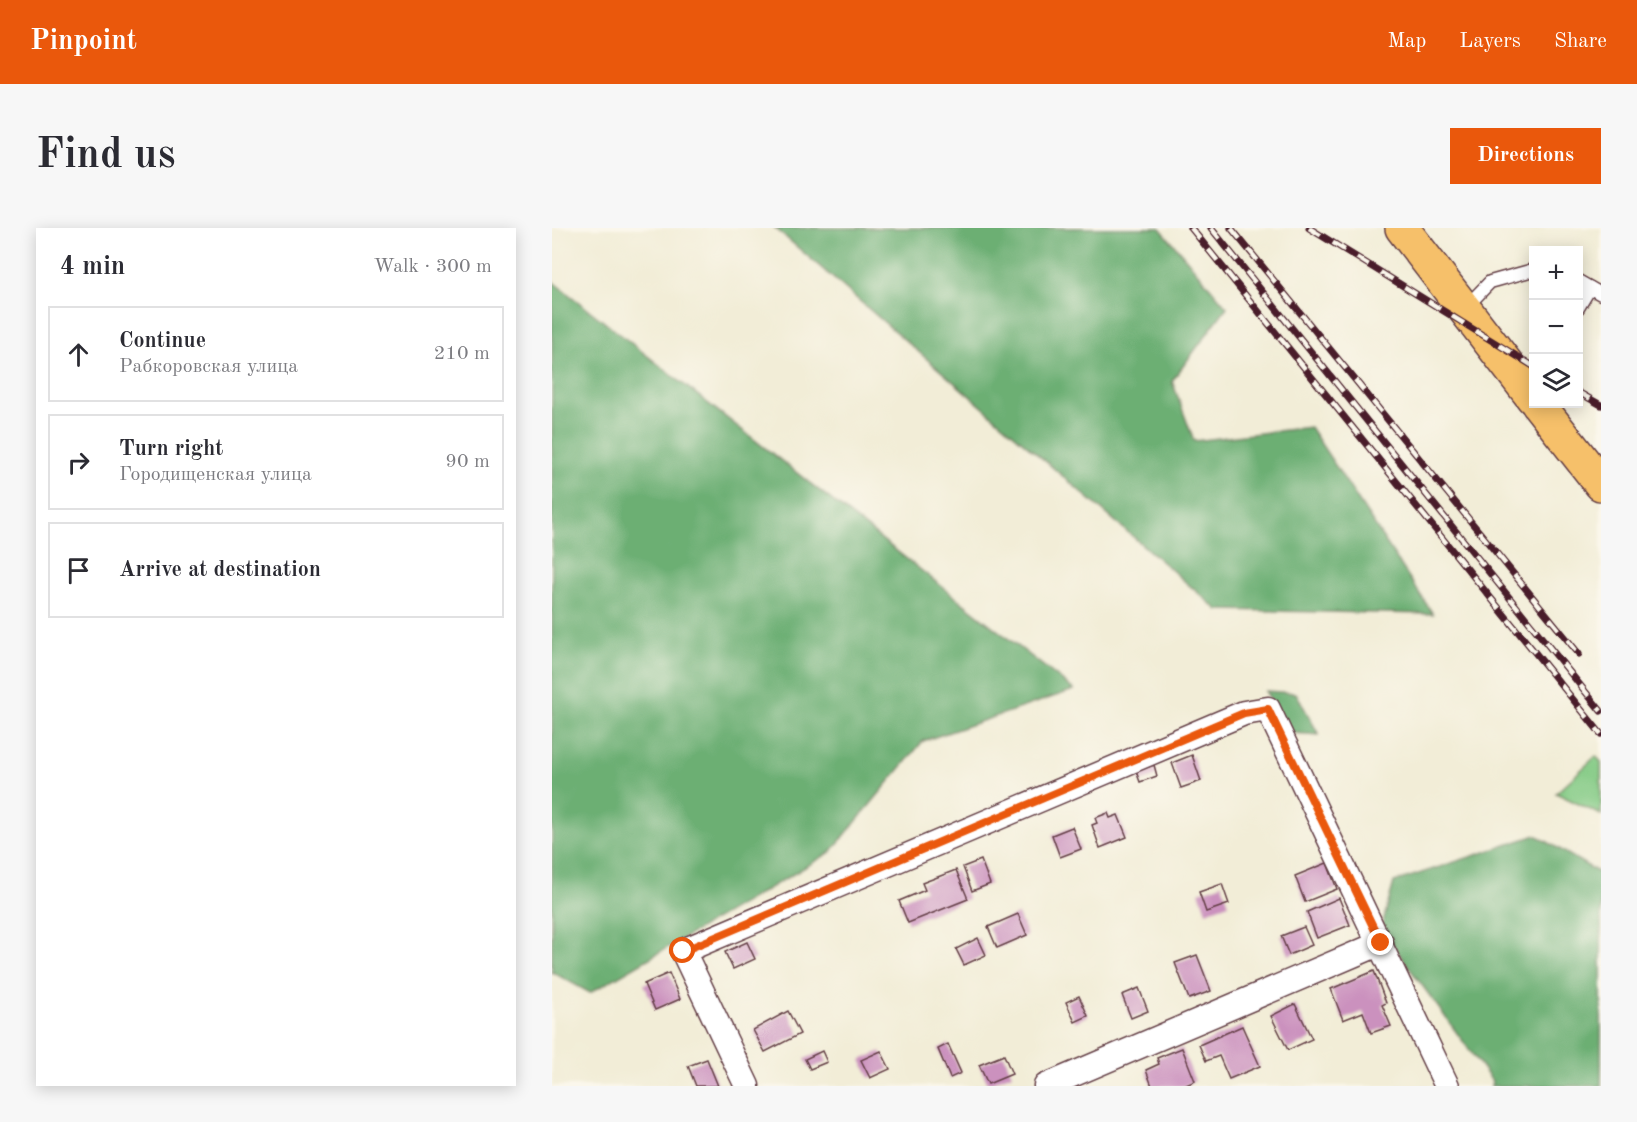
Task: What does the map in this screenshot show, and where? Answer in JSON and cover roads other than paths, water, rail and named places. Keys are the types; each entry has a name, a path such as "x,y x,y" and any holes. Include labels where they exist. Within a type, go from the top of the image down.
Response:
{"main road":[{"path":"1402,228 1529,393"},
{"path":"1541,408 1601,484"}],"street":[{"path":"747,1086 683,951 1244,713 1268,709 1447,1086"},
{"path":"1046,1086 1381,943"}],"lane":[{"path":"1464,309 1491,282 1529,271"},
{"path":"1583,303 1596,291"}],"railway":[{"path":"1191,228 1601,734"},
{"path":"1211,228 1601,711"},
{"path":"1231,228 1579,654"},
{"path":"1309,228 1529,364"},
{"path":"1583,395 1601,405"}]}
